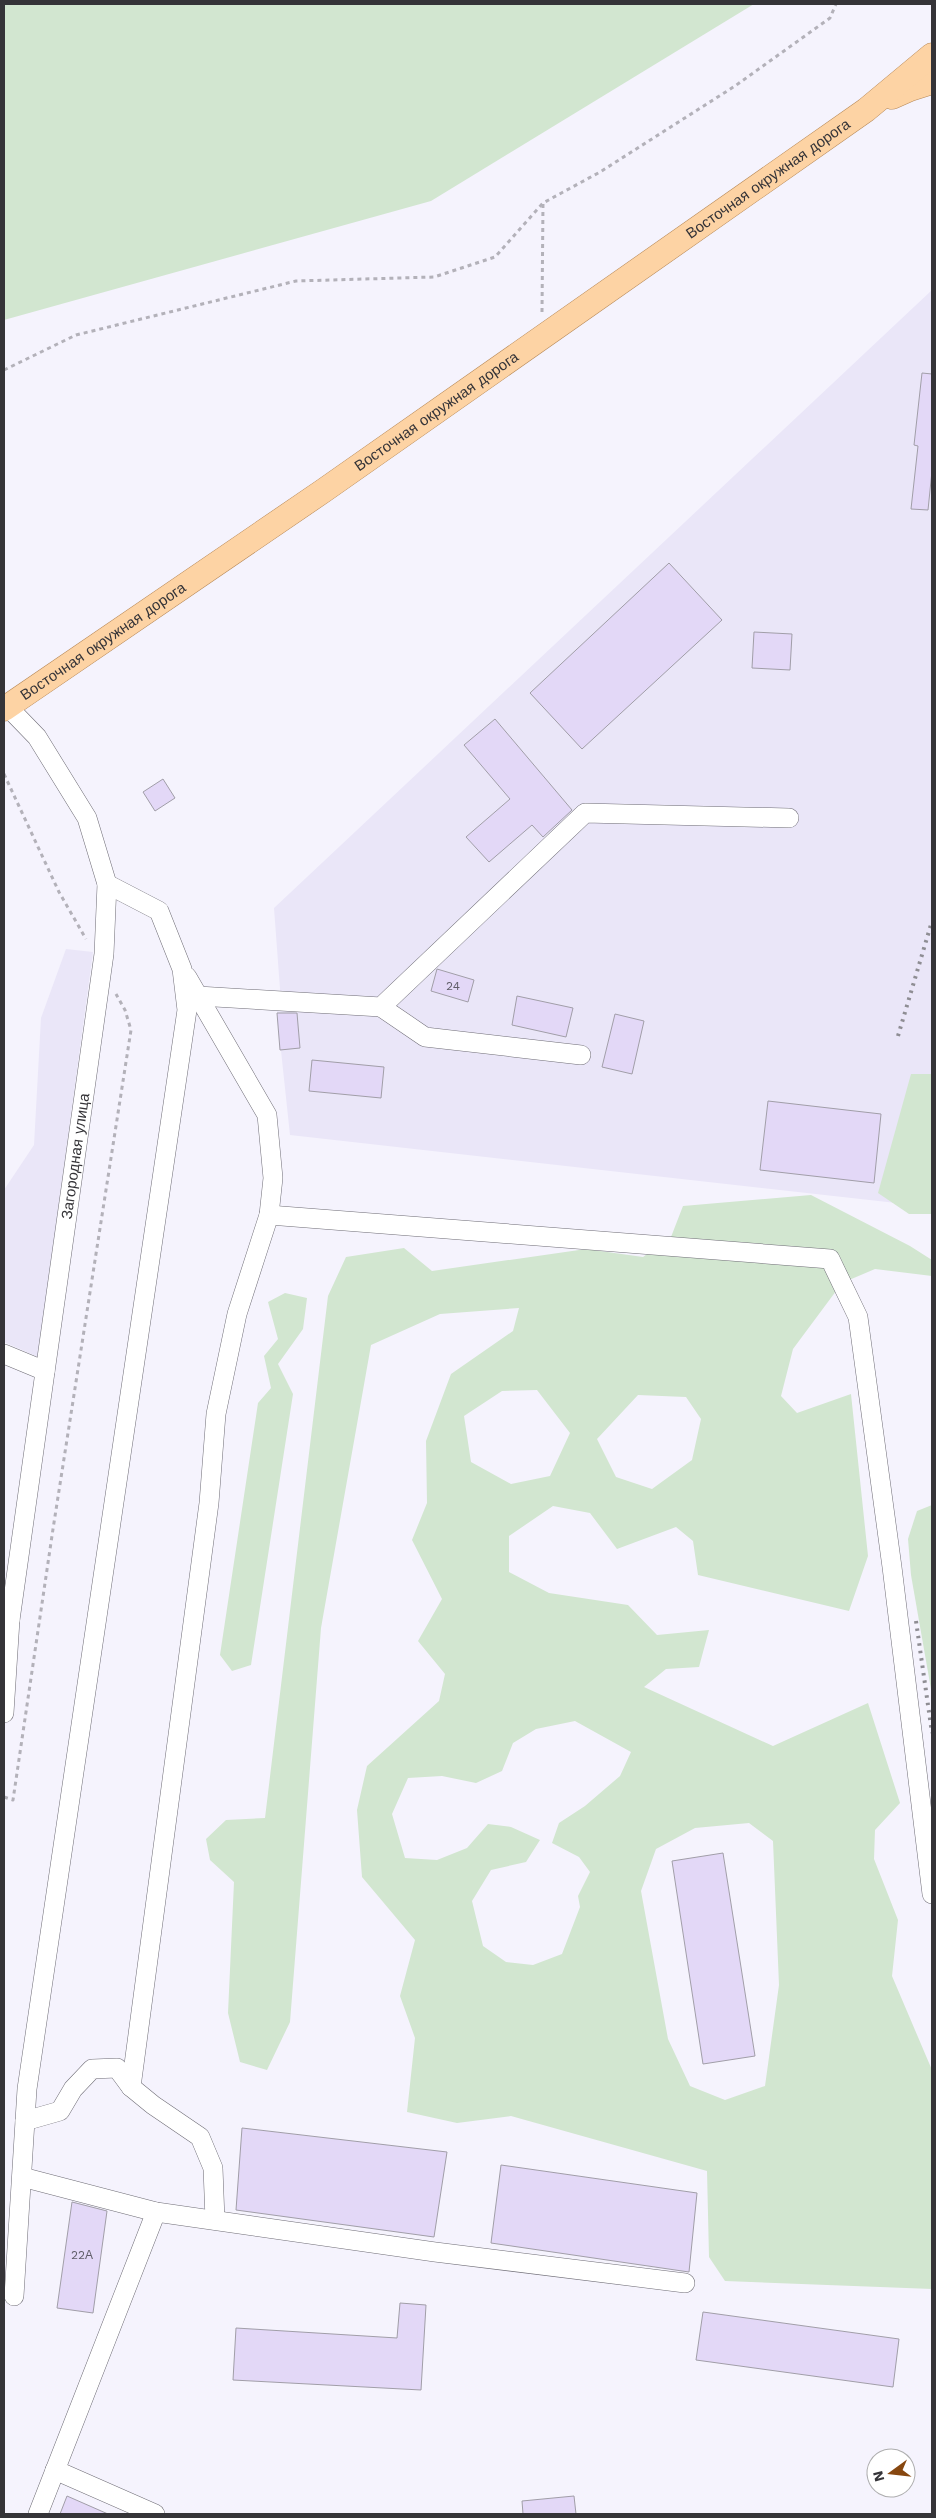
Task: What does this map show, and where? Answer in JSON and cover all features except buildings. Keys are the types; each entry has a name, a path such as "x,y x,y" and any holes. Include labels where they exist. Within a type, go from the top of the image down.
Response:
{"main road":[{"name":"Восточная окружная дорога","path":"6,708 323,491 866,110 932,55"},
{"name":"Восточная окружная дорога","path":"866,110 910,89 932,82"}],"street":[{"name":"Загородная улица","path":"4,1713 7,1625 104,954 107,884 87,818 37,737 6,708"},
{"path":"381,1006 585,813 789,818"},
{"path":"107,884 159,911 182,969 267,1115 273,1178 270,1215 237,1314 216,1414 209,1503 131,2087"},
{"path":"14,2296 27,2089 187,1010 182,969"},
{"path":"198,996 381,1006 425,1037 581,1055"},
{"path":"270,1215 830,1259 858,1317 892,1567 932,1894"},
{"path":"4,1354 45,1372"},
{"path":"25,2122 60,2111 74,2088 92,2069 117,2068 131,2087 152,2105 200,2137 213,2168 215,2220"},
{"path":"22,2177 156,2212 435,2252 685,2283"},
{"path":"38,2514 156,2212"},
{"path":"55,2470 155,2514"}],"path":[{"path":"4,370 76,335 296,280 434,277 495,257 543,203 600,172 735,86 830,18 836,4"},
{"path":"542,337 543,203"}],"shaded area":[{"path":"932,290 932,1207 290,1135 277,1013 280,989 274,908"},
{"path":"66,949 93,952 38,1357 4,1342 4,1190 34,1145 41,1018"}],"green space":[{"path":"4,4 754,4 431,201 4,320"},
{"path":"911,1074 932,1074 932,1214 909,1214 878,1193"},
{"path":"811,1195 910,1246 932,1260 932,1276 875,1269 842,1283 793,1349 781,1396 797,1413 851,1394 868,1556 849,1611 698,1575 693,1541 676,1527 617,1549 590,1513 553,1506 509,1536 509,1572 549,1593 628,1605 657,1635 709,1630 699,1667 666,1669 644,1687 773,1746 868,1703 900,1803 875,1830 874,1859 898,1920 892,1976 932,2070 932,2289 725,2281 709,2257 707,2171 511,2116 457,2123 407,2112 415,2038 400,1996 415,1940 362,1877 357,1810 367,1766 439,1701 445,1674 418,1641 442,1599 412,1540 427,1503 426,1441 451,1374 513,1331 519,1308 440,1314 371,1345 321,1628 290,2022 267,2070 240,2062 228,2013 234,1882 210,1860 206,1839 226,1820 265,1818 328,1296 346,1257 404,1248 432,1271 586,1249 643,1257 671,1237 683,1206","holes":["537,1390 570,1433 550,1476 511,1484 471,1462 464,1416 502,1391","638,1395 686,1397 701,1419 692,1460 652,1489 616,1477 597,1439","575,1721 631,1752 620,1776 585,1806 559,1823 552,1843 579,1857 590,1872 578,1896 580,1907 562,1954 533,1965 506,1962 483,1946 472,1901 491,1870 526,1862 540,1840 511,1827 488,1824 467,1848 437,1860 405,1858 392,1814 408,1778 442,1776 476,1783 502,1771 513,1743 536,1729","749,1823 773,1841 779,1985 765,2086 725,2100 690,2086 668,2039 641,1891 656,1849 695,1828"]},
{"path":"285,1293 307,1298 303,1329 278,1364 293,1394 251,1665 232,1671 220,1655 258,1403 271,1388 264,1356 278,1339 268,1302"},
{"path":"932,1505 932,1695 911,1575 908,1539 917,1511"}],"railway":[{"path":"898,1036 932,921"},
{"path":"916,1621 932,1733"}]}
